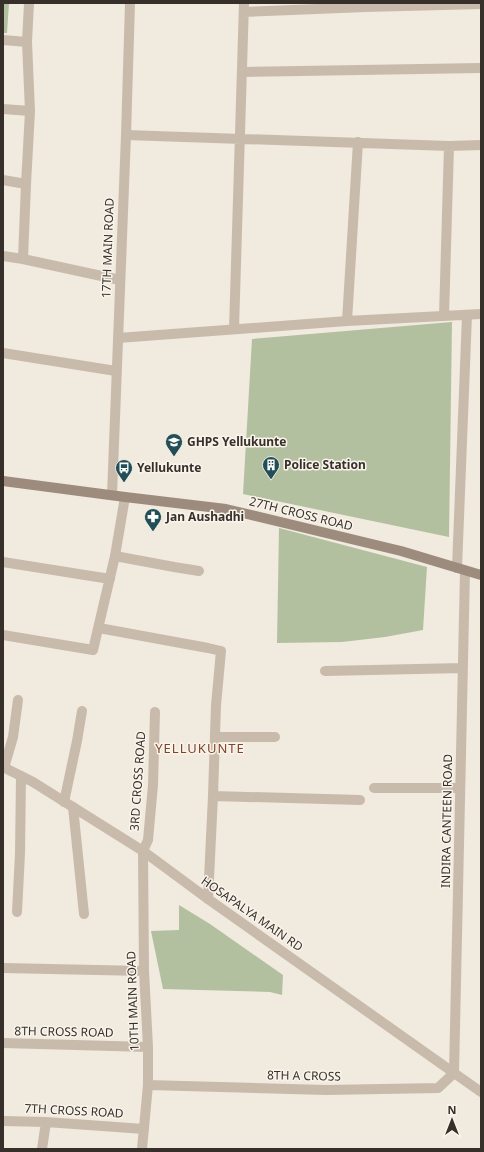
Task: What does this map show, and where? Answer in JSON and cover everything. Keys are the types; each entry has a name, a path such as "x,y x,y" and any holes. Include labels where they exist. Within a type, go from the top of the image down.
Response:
{"main road":[{"name":"27TH CROSS ROAD","path":"3,481 226,509 400,551 481,575"}],"street":[{"path":"23,259 30,111 28,42 29,3"},
{"name":"17TH MAIN ROAD","path":"112,495 130,3"},
{"path":"234,329 244,7 481,4"},
{"path":"3,40 28,42"},
{"path":"242,72 481,68"},
{"path":"3,109 30,111"},
{"path":"126,134 449,146 481,145"},
{"path":"347,321 358,142"},
{"path":"444,316 449,146"},
{"path":"3,180 26,184"},
{"path":"3,256 120,280"},
{"name":"INDIRA CANTEEN ROAD","path":"454,1073 463,668 461,570 466,314"},
{"path":"118,338 347,321 481,314"},
{"path":"3,353 116,371"},
{"path":"3,635 93,650 115,556 125,497"},
{"path":"115,556 199,571"},
{"path":"3,562 110,579"},
{"path":"99,628 221,651 214,737 208,899"},
{"path":"325,671 463,668"},
{"path":"3,768 13,737 18,700"},
{"path":"64,802 82,711"},
{"name":"3RD CROSS ROAD","path":"143,851 148,840 155,712"},
{"path":"214,737 275,737"},
{"name":"HOSAPALYA MAIN RD","path":"3,768 33,782 143,851 208,899 481,1092"},
{"path":"17,912 20,853 20,776"},
{"path":"374,788 460,788"},
{"path":"213,796 360,800"},
{"path":"73,807 84,914"},
{"name":"10TH MAIN ROAD","path":"142,1149 148,1086 148,1046 144,971 143,851"},
{"path":"3,968 144,971"},
{"name":"8TH CROSS ROAD","path":"3,1043 148,1046"},
{"name":"8TH A CROSS","path":"148,1086 326,1090 438,1088 454,1073"},
{"name":"7TH CROSS ROAD","path":"3,1120 144,1129"},
{"path":"42,1149 46,1122"}],"green space":[{"path":"3,3 9,3 7,33 3,33"},
{"path":"452,322 449,537 243,494 252,339"},
{"path":"279,528 427,567 423,630 385,637 342,642 277,643"},
{"path":"179,905 210,924 283,975 282,995 270,992 163,989 151,931 179,930"}],"place":[{"name":"GHPS Yellukunte","path":"174,457"},
{"name":"Police Station","path":"271,480"},
{"name":"Yellukunte","path":"124,483"},
{"name":"Jan Aushadhi","path":"153,532"}],"district":[{"name":"YELLUKUNTE","path":"200,748"}]}
